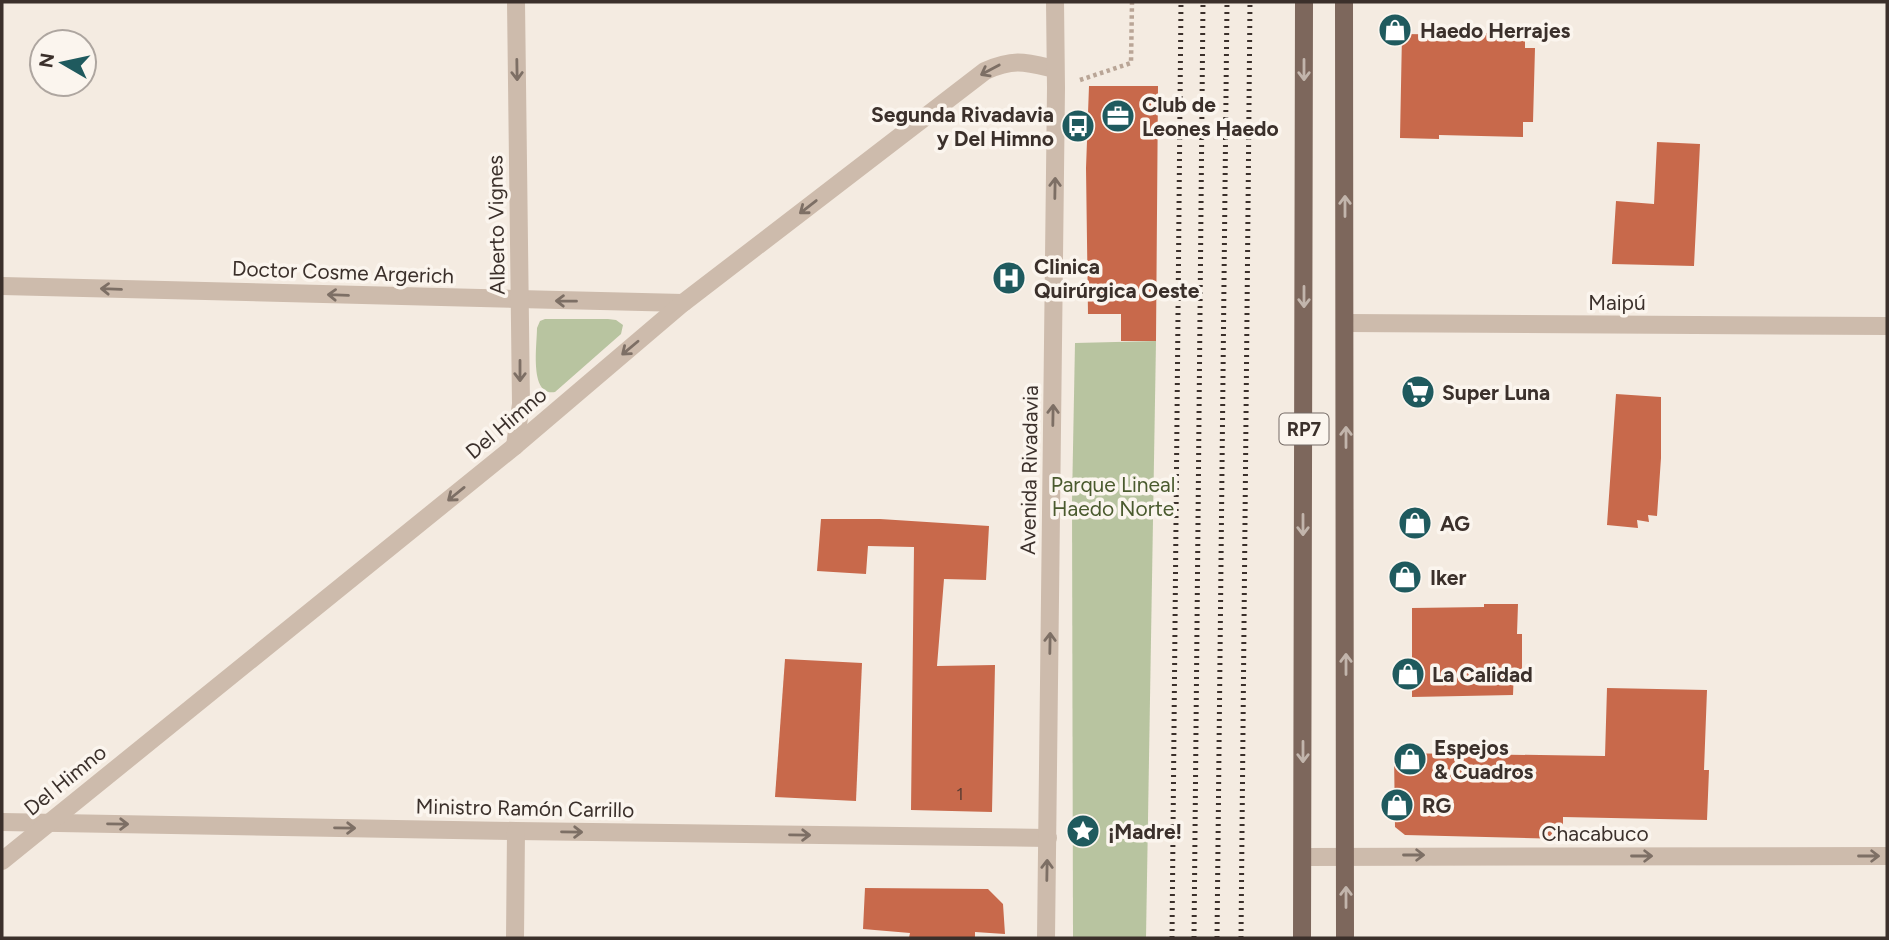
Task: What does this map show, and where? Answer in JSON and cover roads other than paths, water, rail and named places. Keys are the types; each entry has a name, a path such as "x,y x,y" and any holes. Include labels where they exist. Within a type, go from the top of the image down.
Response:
{"main road":[{"name":"RP7","path":"1302,938 1304,2"},
{"name":"RP7","path":"1344,2 1346,938"}],"street":[{"name":"Alberto Vignes","path":"514,446 521,404 516,2"},
{"name":"Avenida Rivadavia","path":"1046,938 1055,2"},
{"name":"Del Himno","path":"2,861 514,446 683,303 985,71 1005,62 1021,61 1055,69"},
{"name":"Doctor Cosme Argerich","path":"2,286 683,303"},
{"name":"Maipú","path":"1346,323 1887,326"},
{"name":"Ministro Ramón Carrillo","path":"2,822 1048,838"},
{"path":"515,938 516,831"},
{"name":"Chacabuco","path":"1303,857 1887,856"}],"railway":[{"path":"1172,938 1181,2"},
{"path":"1194,938 1203,2"},
{"path":"1217,938 1227,2"},
{"path":"1241,938 1250,2"}],"place":[{"name":"Haedo Herrajes","path":"1395,30"},
{"name":"Club de Leones Haedo","path":"1118,116"},
{"name":"Segunda Rivadavia y Del Himno","path":"1078,126"},
{"name":"Clinica Quirúrgica Oeste","path":"1009,278"},
{"name":"Super Luna","path":"1418,392"},
{"name":"AG","path":"1415,523"},
{"name":"Iker","path":"1405,577"},
{"name":"La Calidad","path":"1408,674"},
{"name":"Espejos & Cuadros","path":"1410,759"},
{"name":"RG","path":"1397,805"},
{"name":"¡Madre!","path":"1083,831"}],"park label":[{"name":"Parque Lineal Haedo Norte","path":"1113,496"}]}
